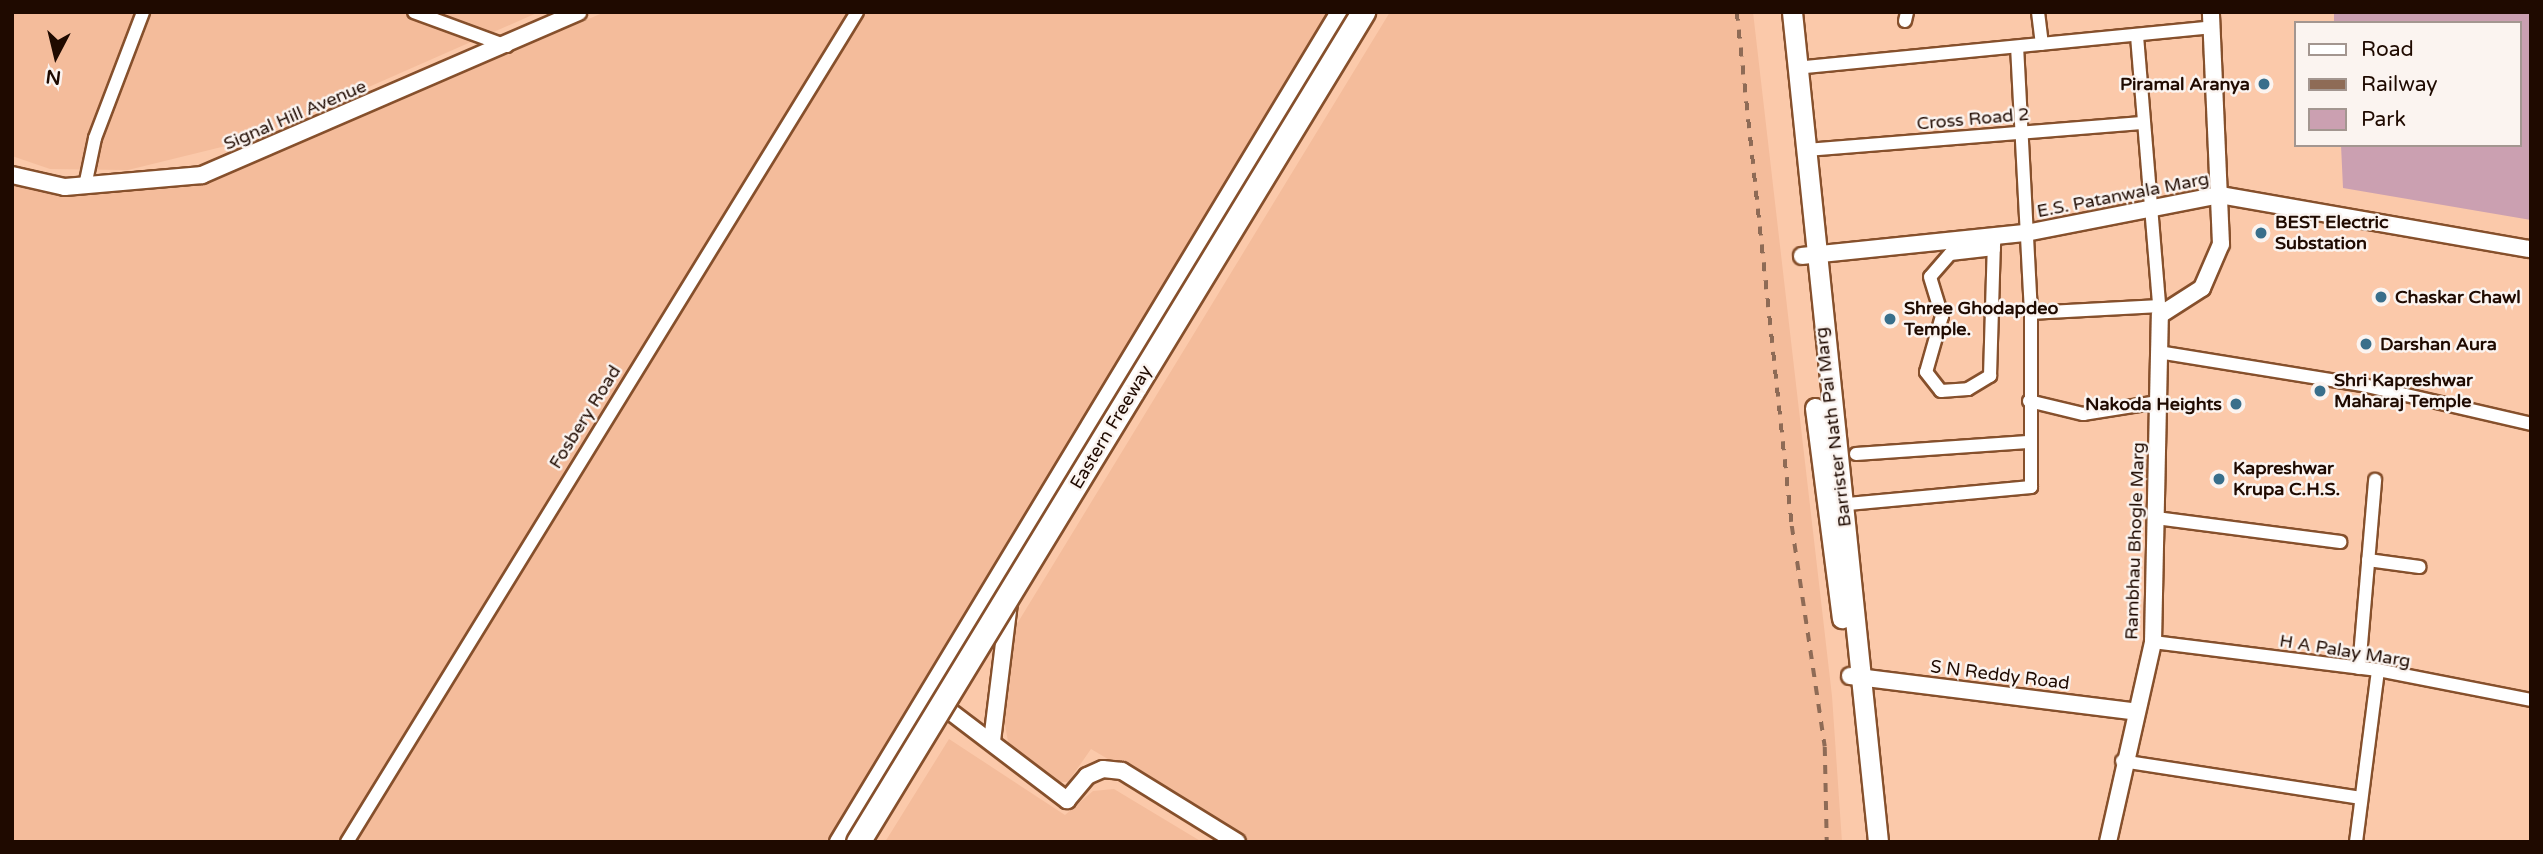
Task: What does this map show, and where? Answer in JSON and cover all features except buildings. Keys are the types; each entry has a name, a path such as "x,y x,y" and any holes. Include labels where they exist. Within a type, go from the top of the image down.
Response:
{"highway":[{"name":"Eastern Freeway","path":"841,842 1348,12"},
{"name":"Eastern Freeway","path":"858,842 1363,12"}],"main road":[{"name":"Barrister Nath Pai Marg","path":"1782,12 1794,98 1834,505 1878,842"},
{"name":"Barrister Nath Pai Marg","path":"1792,12 1796,68 1794,98 1805,150 1808,256"},
{"name":"Barrister Nath Pai Marg","path":"1856,677 1866,842"}],"street":[{"path":"85,186 95,138 143,12"},
{"path":"414,12 508,46"},
{"name":"Signal Hill Avenue","path":"12,175 85,186 202,175 508,46 578,12"},
{"name":"Fosbery Road","path":"347,842 857,12"},
{"path":"841,842 1339,12"},
{"path":"865,842 1371,12"},
{"path":"2038,12 2042,44"},
{"path":"1796,68 2137,36 2211,20 2221,244 2202,288 2160,310 2031,313"},
{"path":"2137,36 2148,208 2160,310"},
{"path":"1834,505 2031,487 2028,442 2031,313 2017,47"},
{"name":"Cross Road 2","path":"1805,150 2143,123"},
{"name":"E.S. Patanwala Marg","path":"1808,256 1994,243 2026,233 2220,195 2531,249"},
{"path":"1994,243 1990,376 1968,389 1941,390 1926,372 1941,316 1930,277 1950,254 1994,243"},
{"name":"Rambhau Bhogle Marg","path":"2108,842 2133,711 2153,642 2160,310"},
{"path":"2158,352 2367,386 2531,424"},
{"path":"2029,401 2083,414 2158,402"},
{"path":"1856,454 2028,442"},
{"path":"2359,668 2375,480"},
{"path":"2156,518 2340,542"},
{"path":"2368,560 2420,567"},
{"path":"990,590 1009,603"},
{"path":"992,741 1009,603"},
{"name":"H A Palay Marg","path":"2153,642 2378,670 2531,701"},
{"path":"2356,842 2378,670"},
{"name":"S N Reddy Road","path":"1856,677 2133,711"},
{"path":"947,709 1068,800 1087,776 1103,769 1122,771 1237,842"},
{"path":"2122,761 2360,798"}],"shaded area":[{"path":"12,12 539,12 246,141 128,170 50,169 12,156"},
{"path":"605,12 1339,12 836,842 12,842 12,182 203,181"},
{"path":"1390,12 1753,12 1832,696 1842,842 1249,842 1091,749 1068,782 1058,782 1009,747 1003,714 1009,637"},
{"path":"949,739 1065,815 1093,791 1114,789 1202,842 885,842"}],"green space":[{"path":"2334,12 2531,12 2531,220 2343,188 2341,147 2522,147 2522,21 2334,21"}],"railway":[{"path":"1737,12 1792,526 1825,747 1827,842"}],"place":[{"name":"Piramal Aranya","path":"2264,84"},
{"name":"BEST Electric Substation","path":"2261,233"},
{"name":"Chaskar Chawl","path":"2381,297"},
{"name":"Shree Ghodapdeo Temple.","path":"1890,319"},
{"name":"Darshan Aura","path":"2366,344"},
{"name":"Shri Kapreshwar Maharaj Temple","path":"2320,391"},
{"name":"Nakoda Heights","path":"2236,404"},
{"name":"Kapreshwar Krupa C.H.S.","path":"2219,479"}]}
